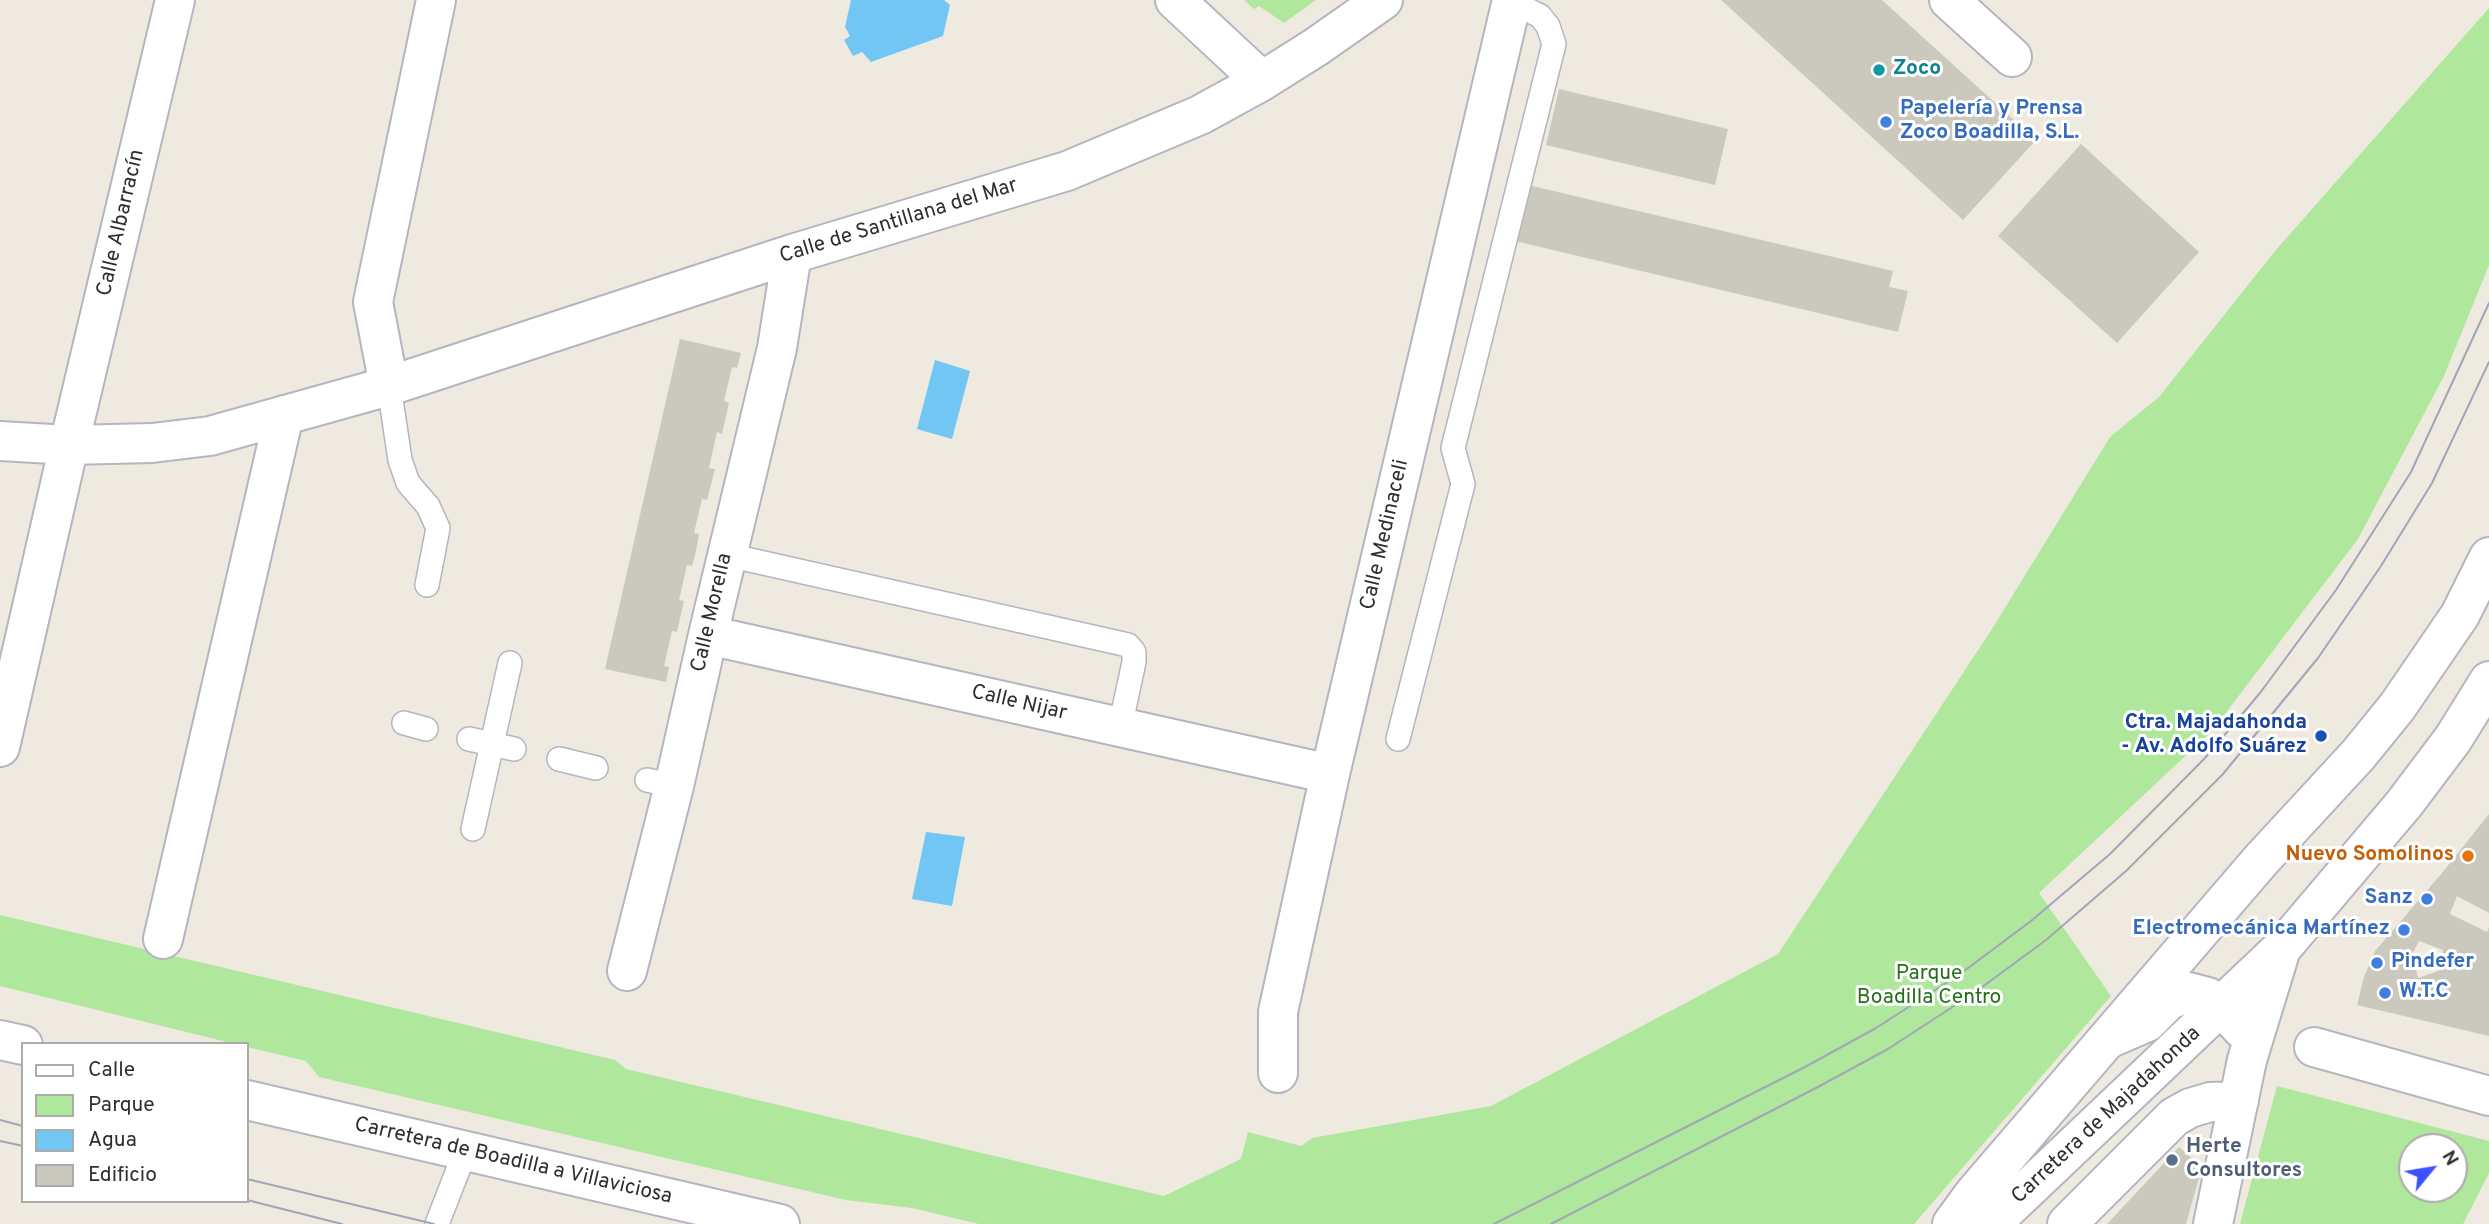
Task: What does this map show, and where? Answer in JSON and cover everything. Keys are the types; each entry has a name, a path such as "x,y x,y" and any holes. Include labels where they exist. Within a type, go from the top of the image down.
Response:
{"street":[{"name":"Calle Albarracín","path":"69,445 175,0"},
{"path":"389,386 373,302 436,0"},
{"path":"1175,0 1262,81"},
{"name":"Calle de Santillana del Mar","path":"0,441 69,445 152,443 210,436 389,386 792,254 1067,171 1200,115 1317,47 1383,0"},
{"path":"1948,0 2011,57"},
{"name":"Calle Medinaceli","path":"1278,1073 1278,1012 1330,774 1512,1"},
{"name":"Calle Morella","path":"627,971 661,783 708,635 778,348 792,254"},
{"path":"163,939 284,415"},
{"path":"0,747 69,445"},
{"name":"Carretera de Majadahonda","path":"1952,1224 1974,1194 2261,860 2358,755 2397,707 2460,615 2489,557"},
{"name":"Calle Nijar","path":"708,635 1330,774"},
{"name":"Carretera de Majadahonda","path":"1991,1224 2281,949 2404,804 2453,739 2489,681"},
{"path":"2213,1224 2247,1060 2281,949"},
{"name":"Carretera de Majadahonda","path":"2108,1039 2147,1022 2169,1000 2189,992 2208,997 2222,1007"},
{"path":"2222,1007 2253,1042"},
{"path":"0,1040 21,1045"},
{"path":"2314,1046 2489,1096"},
{"name":"Carretera de Boadilla a Villaviciosa","path":"248,1100 780,1224"},
{"path":"2067,1224 2174,1117 2190,1108 2210,1102 2239,1101"}],"lane":[{"path":"1398,739 1463,484 1453,448 1553,44 1548,26 1540,16 1512,1"},
{"path":"389,386 400,460 408,483 428,506 438,528 427,585"},
{"path":"727,555 1128,645 1133,652 1134,662 1120,727"},
{"path":"473,830 503,746 510,663"},
{"path":"469,739 503,746"},
{"path":"559,759 596,768"},
{"path":"437,1224 465,1152"}],"green space":[{"path":"1244,0 1316,0 1284,23 1259,6 1254,9"},
{"name":"Parque Boadilla Centro","path":"2489,8 2489,265 2444,376 2358,539 2212,731 2039,893 2111,996 1914,1224 979,1224 912,1208 846,1200 319,1077 306,1061 248,1047 248,1042 227,1042 0,986 0,915 615,1060 626,1069 1164,1196 1241,1159 1248,1132 1301,1146 1312,1138 1491,1106 1778,954 1992,629 2110,437 2159,397 2275,251"},
{"path":"2277,1086 2458,1133 2398,1133 2398,1203 2468,1203 2468,1136 2489,1141 2489,1173 2463,1224 2240,1224"}],"water":[{"path":"851,0 944,0 950,5 943,36 871,62 862,52 853,56 844,40 850,36 845,27"},
{"path":"935,360 970,371 952,439 917,429"},
{"path":"926,832 965,837 952,906 912,899"}],"building":[{"name":"Zoco","path":"1721,0 1882,0 2036,140 1963,220"},
{"path":"1559,89 1728,129 1715,185 1546,145"},
{"path":"2081,144 2199,252 2117,343 1998,236"},
{"path":"1528,185 1893,271 1889,287 1908,291 1898,332 1515,241"},
{"path":"680,339 741,353 737,368 732,367 724,401 729,403 722,434 717,432 709,468 715,469 707,500 702,499 694,533 699,534 696,551 692,566 687,565 679,600 684,601 677,632 672,631 664,666 669,667 666,682 605,669"},
{"path":"2489,814 2489,913 2457,896 2450,914 2487,932 2489,927 2489,1036 2357,1005 2364,977 2375,951","holes":["2419,941 2443,950 2441,970 2418,978 2412,954"]},
{"path":"2179,1147 2202,1167 2186,1224 2107,1224"}],"tram line":[{"path":"1494,1224 1805,1067 1876,1028 1960,974 2031,921 2110,854 2205,758 2260,693 2336,590 2411,472 2489,303"},
{"path":"1551,1224 1888,1049 1974,993 2046,940 2126,871 2223,774 2318,658 2381,566 2432,483 2489,362"},
{"path":"0,1120 21,1125"},
{"path":"0,1141 21,1146"},
{"path":"248,1179 434,1224"},
{"path":"248,1200 342,1224"}],"place":[{"name":"Zoco","path":"1879,70"},
{"name":"Papelería y Prensa Zoco Boadilla, S.L.","path":"1886,122"},
{"name":"Ctra. Majadahonda - Av. Adolfo Suárez","path":"2321,736"},
{"name":"Nuevo Somolinos","path":"2468,856"},
{"name":"Sanz","path":"2427,899"},
{"name":"Electromecánica Martínez","path":"2404,930"},
{"name":"Pindefer","path":"2377,963"},
{"name":"W.T.C","path":"2385,993"},
{"name":"Herte Consultores","path":"2172,1160"}]}
